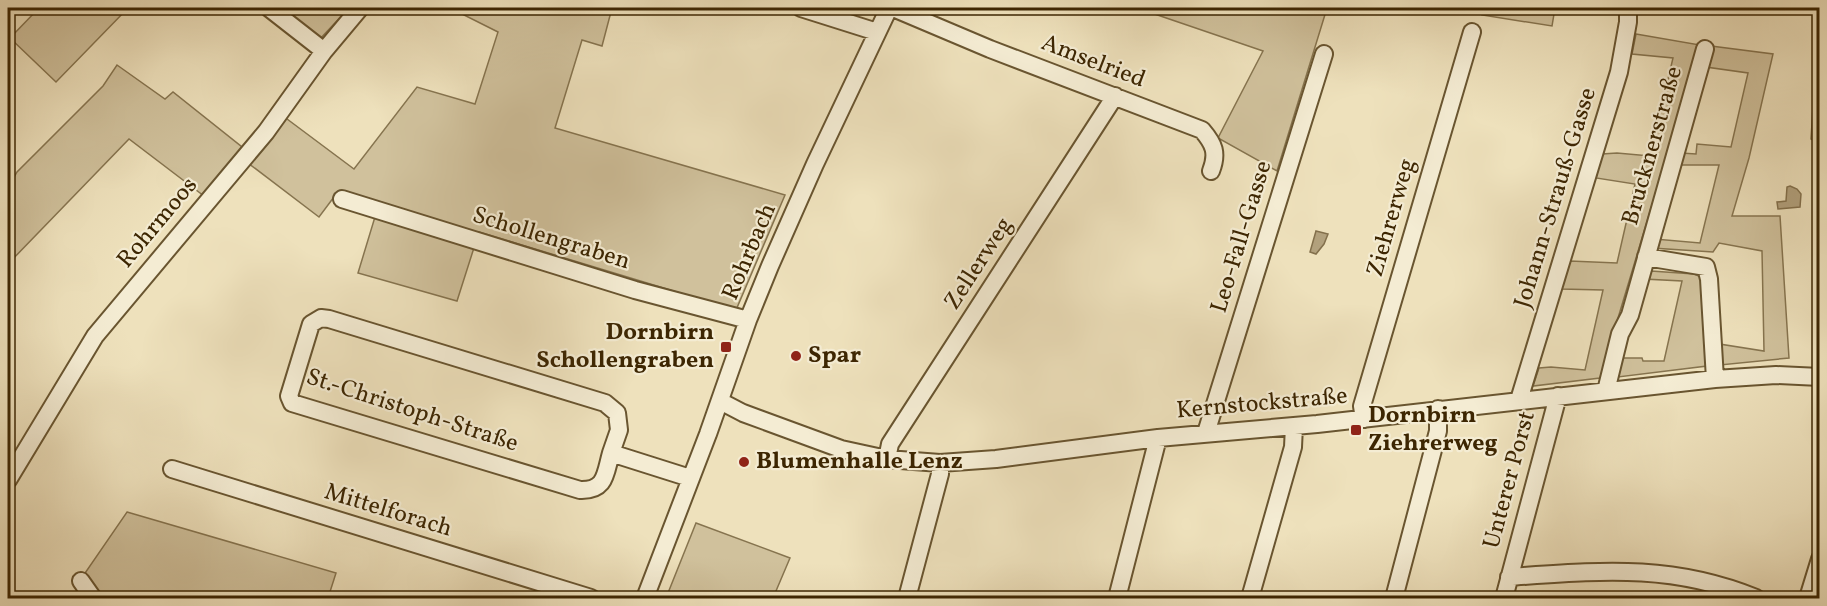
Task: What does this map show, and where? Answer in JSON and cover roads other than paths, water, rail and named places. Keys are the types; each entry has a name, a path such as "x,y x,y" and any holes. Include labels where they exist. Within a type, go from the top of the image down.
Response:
{"street":[{"path":"269,8 324,51"},
{"name":"Rohrmoos","path":"8,480 95,336 266,132 324,51 360,8"},
{"path":"801,8 878,32"},
{"name":"Rohrbach","path":"645,598 720,401 748,320 805,185 891,8"},
{"name":"Amselried","path":"891,8 990,49 1202,130 1216,153 1211,171"},
{"name":"Johann-Strauß-Gasse","path":"1519,400 1614,91 1624,44 1628,8"},
{"name":"Ziehrerweg","path":"1364,419 1362,406 1472,32"},
{"name":"Brucknerstraße","path":"1606,391 1620,334 1630,315 1705,49"},
{"name":"Leo-Fall-Gasse","path":"1206,433 1324,54"},
{"name":"Zellerweg","path":"887,459 890,444 1115,96"},
{"name":"Schollengraben","path":"342,199 635,290 748,320"},
{"name":"Brucknerstraße","path":"1646,257 1706,267 1709,279 1715,379"},
{"name":"St.-Christoph-Straße","path":"321,318 329,319 605,403 617,413 619,430 611,453 601,484 593,490 580,490 292,403 289,396 311,324 321,318"},
{"name":"Kernstockstraße","path":"720,401 743,413 841,449 887,459 940,464 1158,438 1364,419 1715,379 1776,375 1820,377"},
{"name":"Unterer Porst","path":"1504,598 1558,396"},
{"path":"1394,598 1438,431 1438,409"},
{"path":"1250,598 1293,447 1294,426"},
{"path":"1117,598 1158,438"},
{"path":"611,453 690,478"},
{"path":"907,598 940,474 940,464"},
{"name":"Mittelforach","path":"172,469 591,598"},
{"path":"1808,598 1820,559"},
{"name":"Unterer Porst","path":"1509,577 1592,571 1649,572 1702,581 1756,598"},
{"path":"81,581 93,598"}],"place":[{"name":"Dornbirn Schollengraben","path":"726,347"},
{"name":"Spar","path":"796,356"},
{"name":"Dornbirn Ziehrerweg","path":"1356,430"},
{"name":"Blumenhalle Lenz","path":"744,462"}]}
